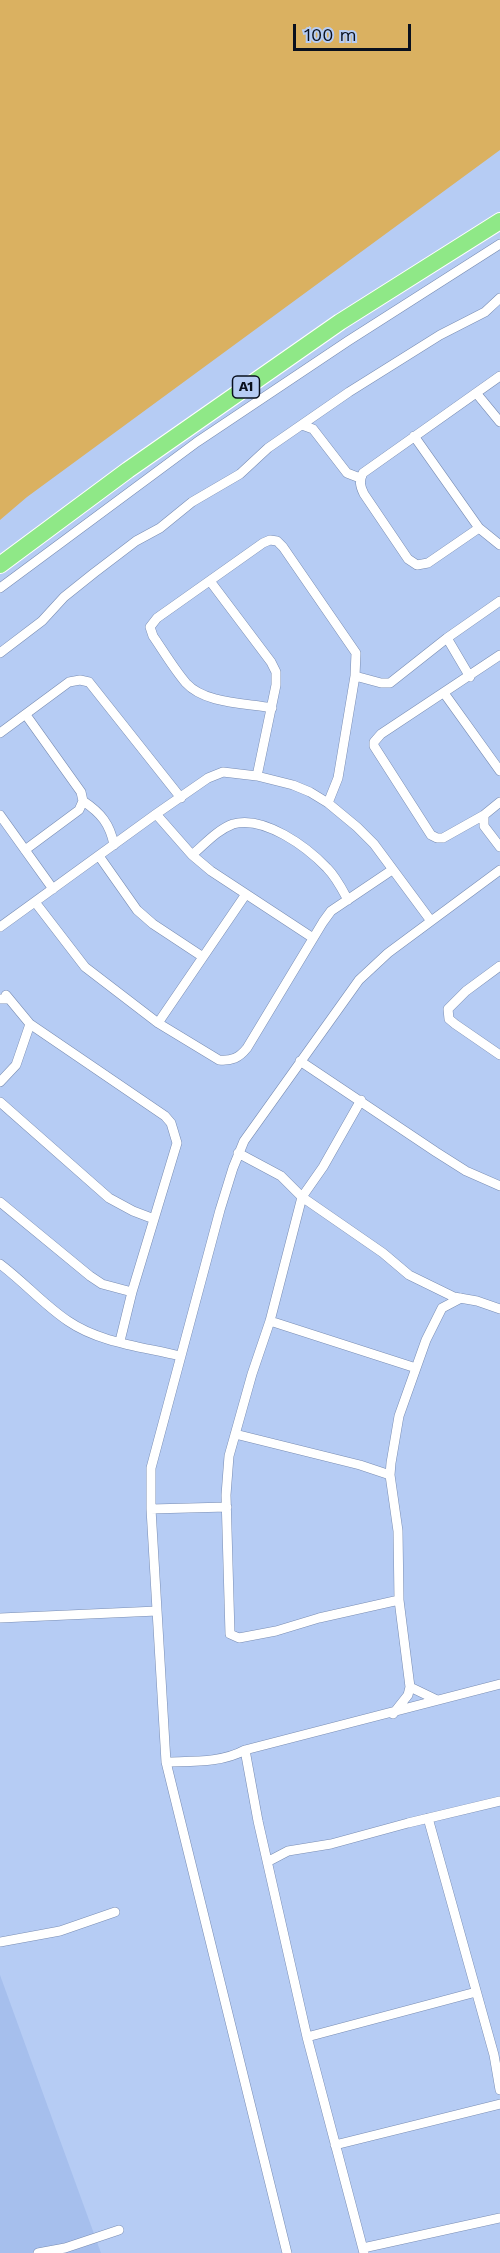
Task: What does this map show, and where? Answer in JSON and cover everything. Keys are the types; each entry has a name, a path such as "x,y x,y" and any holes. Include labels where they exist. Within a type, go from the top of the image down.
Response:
{"highway":[{"name":"A1","path":"0,565 128,470 321,335 500,221"}],"street":[{"path":"0,588 198,442 348,341 500,244"},
{"path":"0,653 42,621 64,597 126,549 160,528 192,502 240,474 268,448 349,392 440,335 485,312 500,298"},
{"path":"479,528 428,563 417,565 408,559 364,494 360,478 363,473 500,376"},
{"path":"477,393 500,422"},
{"path":"302,425 313,429 348,473 360,478"},
{"path":"414,436 479,528 500,545"},
{"path":"272,708 215,699 199,693 187,685 153,636 150,627 157,618 270,540 277,541 351,642 356,653 355,676 338,778 328,803"},
{"path":"210,580 276,672 272,708 256,776"},
{"path":"355,676 390,683 447,638 500,601"},
{"path":"447,638 470,677"},
{"path":"500,655 375,738 374,746 431,835 437,838 442,838 484,815 500,802"},
{"path":"0,733 69,682 80,680 89,682 181,798"},
{"path":"444,693 500,771"},
{"path":"25,850 79,810 83,801 81,792 26,715"},
{"path":"0,927 156,814 208,778 223,772 256,776 293,785 328,803 374,844 431,921"},
{"path":"83,801 96,810 108,823 114,845"},
{"path":"156,814 192,855 211,871 313,938"},
{"path":"0,815 53,889"},
{"path":"484,815 484,826 500,847"},
{"path":"192,855 221,830 235,824 264,825 291,839 316,858 329,870 348,900"},
{"path":"99,856 136,910 203,957"},
{"path":"36,902 85,967 158,1023 219,1060 229,1061 240,1057 247,1048 331,911 392,870"},
{"path":"287,2253 166,1762 151,1509 151,1468 180,1356 238,1153 253,1128 358,980 382,958 500,870"},
{"path":"158,1023 246,894"},
{"path":"500,966 466,991 448,1009 449,1019 500,1054"},
{"path":"0,999 7,999 6,995 30,1024 165,1116 171,1123 177,1143 132,1292 120,1341"},
{"path":"0,1082 16,1065 30,1024"},
{"path":"300,1061 466,1171 500,1186"},
{"path":"361,1101 323,1167 302,1197 270,1321 235,1434 226,1478 230,1634 239,1638 276,1631 319,1618 399,1600"},
{"path":"0,1102 109,1198 154,1219"},
{"path":"238,1153 281,1176 302,1197 383,1252 409,1275 454,1297 500,1309"},
{"path":"0,1203 90,1276 102,1284 132,1292"},
{"path":"0,1264 69,1322 120,1341 180,1356"},
{"path":"436,1288 442,1308"},
{"path":"393,1714 408,1695 410,1687 399,1600 398,1531 390,1475 399,1416 426,1340 442,1308 461,1298"},
{"path":"270,1321 416,1368"},
{"path":"235,1434 360,1465 390,1475"},
{"path":"151,1509 227,1507"},
{"path":"0,1618 157,1611"},
{"path":"166,1762 209,1761 234,1756 245,1750 393,1714 500,1684"},
{"path":"410,1687 438,1700"},
{"path":"245,1750 258,1821 307,2037 363,2251 500,2218"},
{"path":"268,1860 288,1851 331,1844 500,1801"},
{"path":"428,1818 494,2055 500,2090"},
{"path":"0,1942 60,1931 115,1912"},
{"path":"307,2037 476,1992"},
{"path":"335,2145 500,2104"},
{"path":"38,2253 65,2248 119,2230"}],"shaded area":[{"path":"0,0 500,0 500,150 27,497 0,520"},
{"path":"0,1975 101,2253 0,2253"}]}
